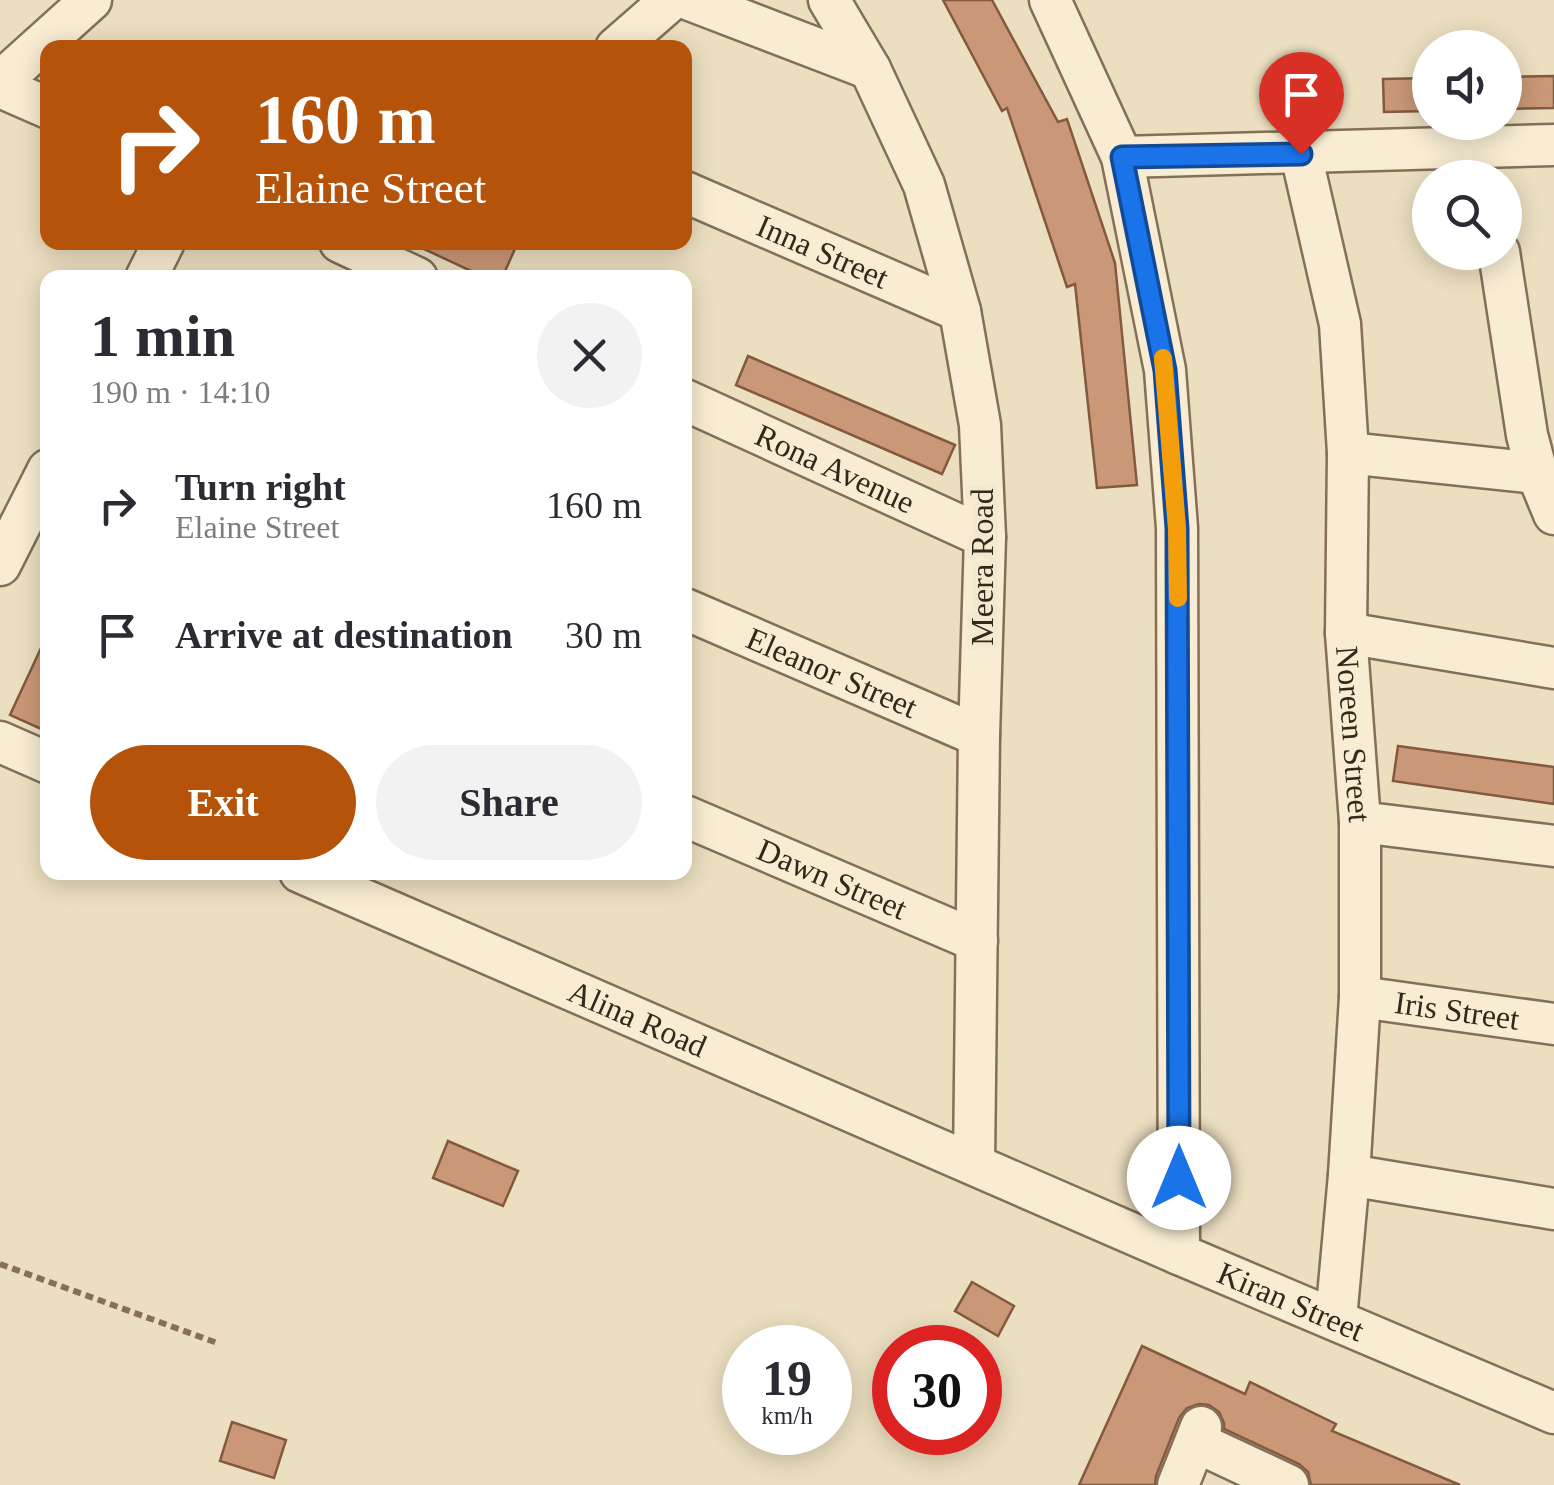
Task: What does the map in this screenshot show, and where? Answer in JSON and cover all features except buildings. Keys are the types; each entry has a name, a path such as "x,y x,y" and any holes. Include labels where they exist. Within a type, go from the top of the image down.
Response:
{"street":[{"path":"48,40 91,0"},
{"path":"625,40 670,0"},
{"path":"690,0 870,69"},
{"name":"Meera Road","path":"829,0 870,69 924,185 960,311 980,424 985,537 974,1164"},
{"path":"1050,0 1122,157 1165,370 1177,528 1179,1254"},
{"path":"40,47 0,84 40,104"},
{"path":"1493,160 1554,146"},
{"path":"1122,157 1301,154 1438,160"},
{"name":"Noreen Street","path":"1301,154 1340,324 1348,453 1346,633 1360,822 1360,997 1336,1319"},
{"name":"Inna Street","path":"692,195 960,311"},
{"path":"357,250 400,270"},
{"path":"1502,270 1527,435 1554,514"},
{"name":"Rona Avenue","path":"692,403 985,537"},
{"path":"1348,453 1537,473"},
{"path":"21,546 40,493"},
{"name":"Eleanor Street","path":"692,612 979,736"},
{"path":"1346,633 1554,668"},
{"path":"0,742 40,760"},
{"name":"Dawn Street","path":"692,819 977,941"},
{"path":"1360,822 1554,846"},
{"name":"Alina Road","path":"318,880 974,1164"},
{"name":"Iris Street","path":"1360,997 1554,1024"},
{"name":"Kiran Street","path":"974,1164 1554,1413"},
{"path":"1349,1175 1554,1209"},
{"path":"1178,1485 1198,1434 1288,1485"}],"path":[{"path":"0,1264 220,1344"}],"slow traffic":[{"path":"1163,358 1177,528 1178,598"}],"route":[{"path":"1179,1178 1177,528 1165,370 1122,157 1301,154"}]}
